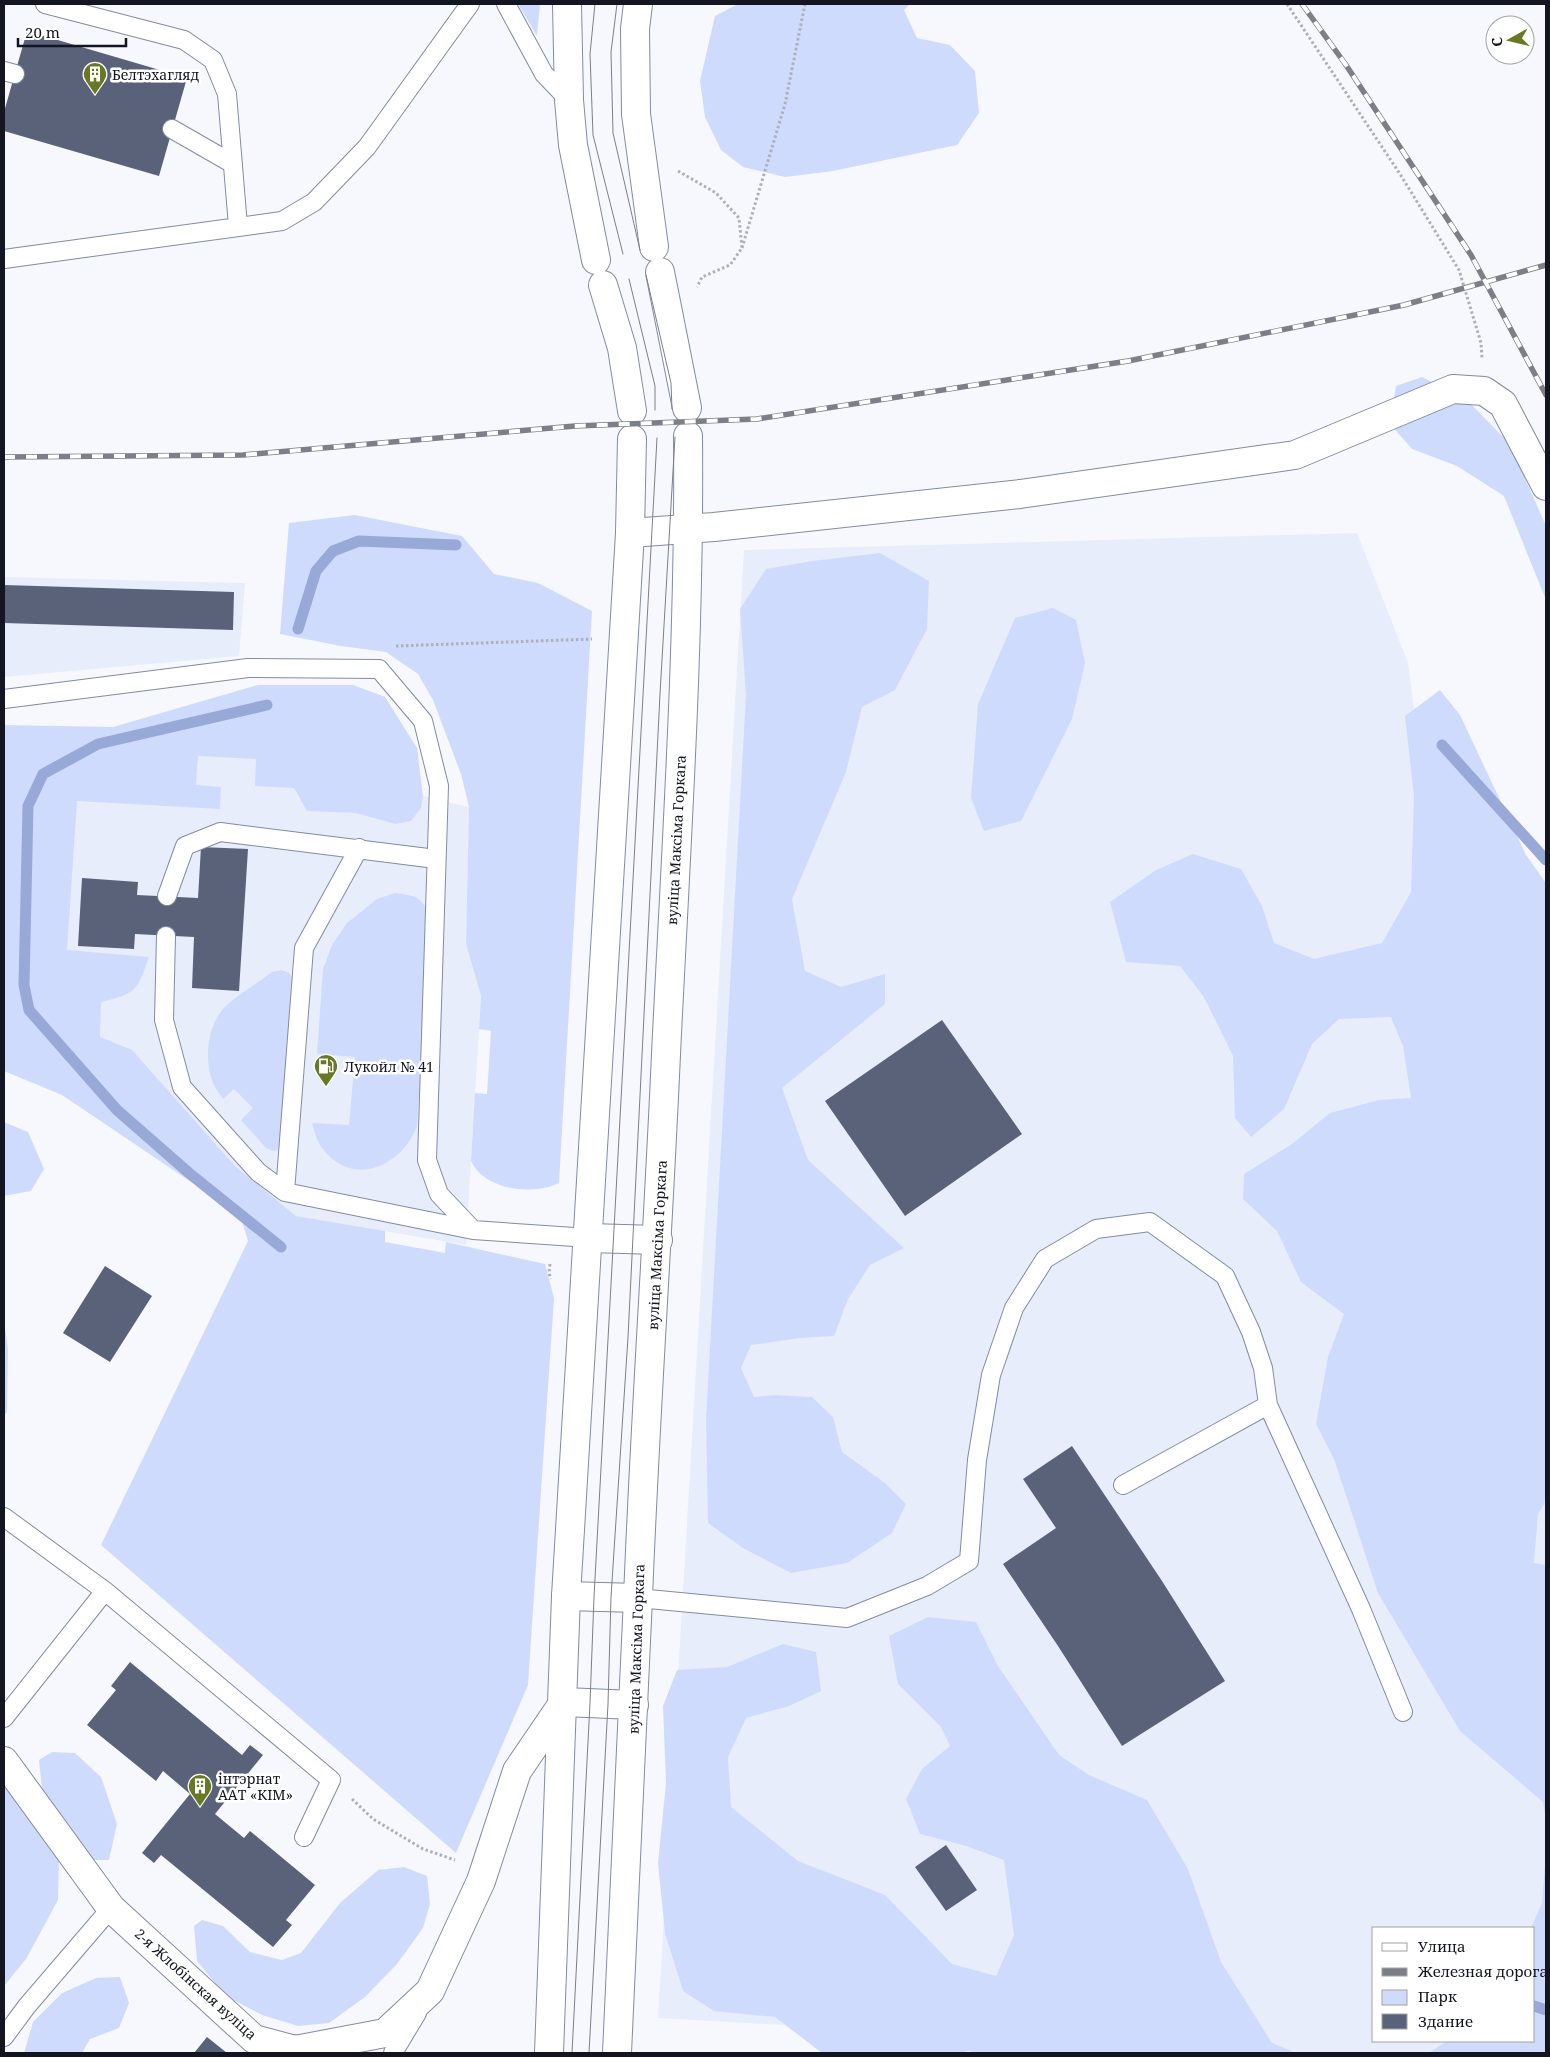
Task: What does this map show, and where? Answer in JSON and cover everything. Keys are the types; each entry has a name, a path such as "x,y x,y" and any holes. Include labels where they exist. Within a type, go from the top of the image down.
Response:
{"main road":[{"path":"568,4 569,100 573,144 600,272 622,348 632,411"},
{"path":"638,4 635,29 636,114 657,259 687,408"},
{"path":"630,533 689,529 1020,494 1295,455 1454,389 1484,391 1503,404 1546,486"},
{"name":"вуліца Максіма Горкага","path":"618,2053 638,1598 658,1240 685,652 689,529 688,436"},
{"path":"549,2053 564,1702 566,1596 630,533 632,439"},
{"path":"589,1238 658,1240"},
{"path":"566,1596 638,1598"},
{"path":"564,1702 634,1705"},
{"name":"2-я Жлобінская вуліца","path":"4,1761 111,1908 254,2039 295,2050 385,2033 430,1991 481,1881 518,1771 564,1702"}],"lane":[{"path":"45,4 184,40 213,60 227,94 238,226"},
{"path":"4,259 282,221 314,202 367,147 470,4"},
{"path":"506,4 544,74 569,100"},
{"path":"172,129 233,164"},
{"path":"8,696 248,668 379,669 423,720 438,786 427,1160 439,1194 473,1230"},
{"path":"167,896 185,846 220,832 436,859"},
{"path":"284,1192 304,948 359,848"},
{"path":"166,936 164,1020 182,1087 258,1172 284,1192 473,1230 589,1238"},
{"path":"638,1598 847,1618 928,1586 969,1561 976,1460 991,1375 1014,1308 1045,1259 1096,1229 1150,1222 1225,1276 1251,1332 1263,1368 1268,1405 1361,1609 1403,1712"},
{"path":"1123,1485 1268,1405"},
{"path":"4,1518 105,1591 331,1780 304,1837"},
{"path":"4,1718 105,1591"},
{"path":"4,2037 27,2006 111,1908"},
{"path":"393,2053 430,1991"}],"path":[{"path":"694,292 702,277 730,265 742,248 785,104 806,4"},
{"path":"1287,4 1400,174 1459,270 1481,344 1484,391"},
{"path":"674,168 716,193 740,218 742,248"},
{"path":"388,647 593,639"},
{"path":"373,1819 423,1849 460,1861"}],"shaded area":[{"path":"1357,533 1408,663 1425,791 1546,1151 1546,1931 1535,1927 1372,1927 1372,2042 1482,2042 1476,2053 1046,2053 784,2025 658,2018 744,550"},
{"path":"4,577 245,583 239,656 4,677"},
{"path":"353,685 385,697 417,748 423,796 469,807 466,944 481,996 466,1245 296,1216 54,1017 47,802"}],"green space":[{"path":"518,4 540,4 537,36"},
{"path":"738,4 910,4 904,10 917,38 950,45 975,71 979,113 957,145 833,171 785,177 743,167 721,150 705,117 700,81 715,16"},
{"path":"1422,377 1466,399 1510,444 1546,526 1546,600 1504,496 1457,466 1412,449 1390,424 1396,386"},
{"path":"355,515 462,536 494,574 538,583 592,611 559,1183 548,1187 523,1189 510,1188 498,1184 477,1171 471,1161 475,1093 487,1094 491,1031 479,1029 481,996 466,944 469,807 461,774 433,700 418,674 386,652 341,646 280,634 289,523"},
{"path":"880,553 929,581 927,629 895,690 862,707 846,772 792,899 805,971 841,987 885,974 885,1004 782,1088 808,1160 904,1248 870,1265 848,1299 834,1336 800,1338 751,1345 741,1368 754,1397 775,1395 812,1397 833,1417 842,1452 885,1483 906,1504 892,1533 847,1563 791,1573 743,1548 708,1523 706,1420 746,695 740,609 766,569 812,561"},
{"path":"1053,608 1076,620 1085,663 1072,719 1021,821 984,831 971,798 978,704 1015,618"},
{"path":"258,685 353,685 385,697 417,748 423,797 421,808 411,821 395,824 356,813 307,811 294,788 255,786 256,759 198,756 196,785 221,787 220,809 77,801 67,950 149,957 142,977 134,989 122,996 101,1002 100,1037 132,1050 235,1166 296,1216 385,1231 385,1242 445,1253 446,1242 545,1264 554,1298 528,1685 456,1853 101,1545 248,1241 240,1215 62,1095 4,1071 4,725 113,727"},
{"path":"1440,690 1460,715 1526,855 1546,883 1546,1501 1538,1514 1534,1563 1546,1565 1546,1820 1543,1802 1460,1731 1378,1593 1334,1459 1316,1424 1328,1357 1344,1314 1301,1282 1277,1231 1243,1199 1244,1174 1292,1144 1330,1113 1379,1100 1411,1098 1403,1046 1391,1017 1339,1019 1312,1044 1284,1109 1251,1137 1235,1118 1233,1056 1204,997 1180,966 1126,962 1110,902 1156,870 1193,854 1241,869 1262,906 1274,943 1314,959 1382,943 1411,892 1414,796 1405,716"},
{"path":"395,893 419,899 425,906 431,920 417,1126 411,1139 402,1151 391,1160 379,1166 366,1169 352,1169 339,1164 324,1151 317,1139 312,1123 349,1125 355,1057 317,1054 323,969 332,945 347,923 377,899"},
{"path":"281,970 289,973 294,980 282,1144 277,1150 273,1151 266,1148 241,1120 253,1108 234,1089 223,1099 216,1089 210,1073 208,1052 212,1030 221,1011 272,972"},
{"path":"4,1122 28,1132 44,1169 31,1191 4,1196"},
{"path":"4,1321 8,1349 7,1412 4,1415"},
{"path":"928,1617 976,1622 998,1666 1059,1755 1089,1775 1147,1800 1188,1869 1221,1962 1272,2043 1296,2053 976,2053 969,2051 958,2053 822,2053 775,2017 714,2011 683,1991 665,1933 658,1863 666,1783 663,1706 677,1670 727,1667 783,1644 816,1652 821,1691 789,1706 746,1718 728,1757 731,1807 798,1861 885,1895 952,1964 996,1976 1014,1935 1004,1860 966,1846 920,1834 906,1799 922,1769 950,1746 941,1727 898,1684 889,1636"},
{"path":"52,1752 75,1753 101,1777 117,1824 109,1860 87,1860 42,1789 39,1760"},
{"path":"4,1780 59,1855 58,1900 26,1959 4,1986"},
{"path":"1546,1851 1546,2053 1429,2053 1446,2042 1535,2042 1535,1927 1531,1927 1542,1903"},
{"path":"404,1867 427,1876 430,1904 423,1928 397,1964 365,1997 329,2023 298,2026 262,2015 226,1996 197,1961 194,1926 202,1920 223,1926 250,1952 282,1960 301,1953 340,1903 378,1870"},
{"path":"120,1977 129,2003 119,2028 90,2039 82,2053 24,2053 33,2022 62,1993 96,1978"}],"building":[{"name":"Белтэхагляд","path":"27,31 187,78 159,176 4,131 4,112"},
{"path":"4,585 234,592 233,630 4,623"},
{"path":"201,847 248,849 239,991 192,988 194,937 135,934 134,949 78,946 82,878 138,882 137,895 198,898"},
{"path":"942,1020 1022,1134 905,1216 825,1101"},
{"path":"105,1266 152,1296 110,1362 63,1333"},
{"path":"1072,1446 1162,1581 1225,1681 1122,1746 1003,1564 1056,1528 1023,1479"},
{"name":"інтэрнат ААТ «КІМ»","path":"130,1662 242,1755 250,1745 263,1755 215,1814 244,1838 250,1831 315,1885 286,1920 292,1925 273,1947 161,1855 154,1863 142,1853 190,1794 163,1771 156,1781 87,1725 116,1690 111,1686"},
{"path":"946,1845 977,1890 946,1911 915,1867"},
{"path":"207,2037 227,2053 194,2053"}],"waterway":[{"path":"298,629 316,571 333,551 359,541 456,545"},
{"path":"267,705 98,744 43,774 28,806 24,985 29,1010 117,1110 189,1173 281,1247"},
{"path":"1442,745 1546,860"},
{"path":"1535,2006 1546,2010"}],"tram line":[{"path":"595,4 590,54 593,135 623,254"},
{"path":"617,4 611,52 613,133 640,250"},
{"path":"646,275 671,383 672,409"},
{"path":"629,279 655,386 655,410"},
{"path":"589,2053 608,1704 611,1597 628,1337 660,694 675,437"},
{"path":"572,2053 594,1597 657,438"}],"railway":[{"path":"1302,4 1346,65 1471,255 1546,395"},
{"path":"4,457 243,455 575,426 757,419 1128,361 1404,305 1546,265"}],"place":[{"name":"Белтэхагляд","path":"95,95"},
{"name":"Лукойл № 41","path":"326,1087"},
{"name":"інтэрнат ААТ «КІМ»","path":"200,1807"}]}
